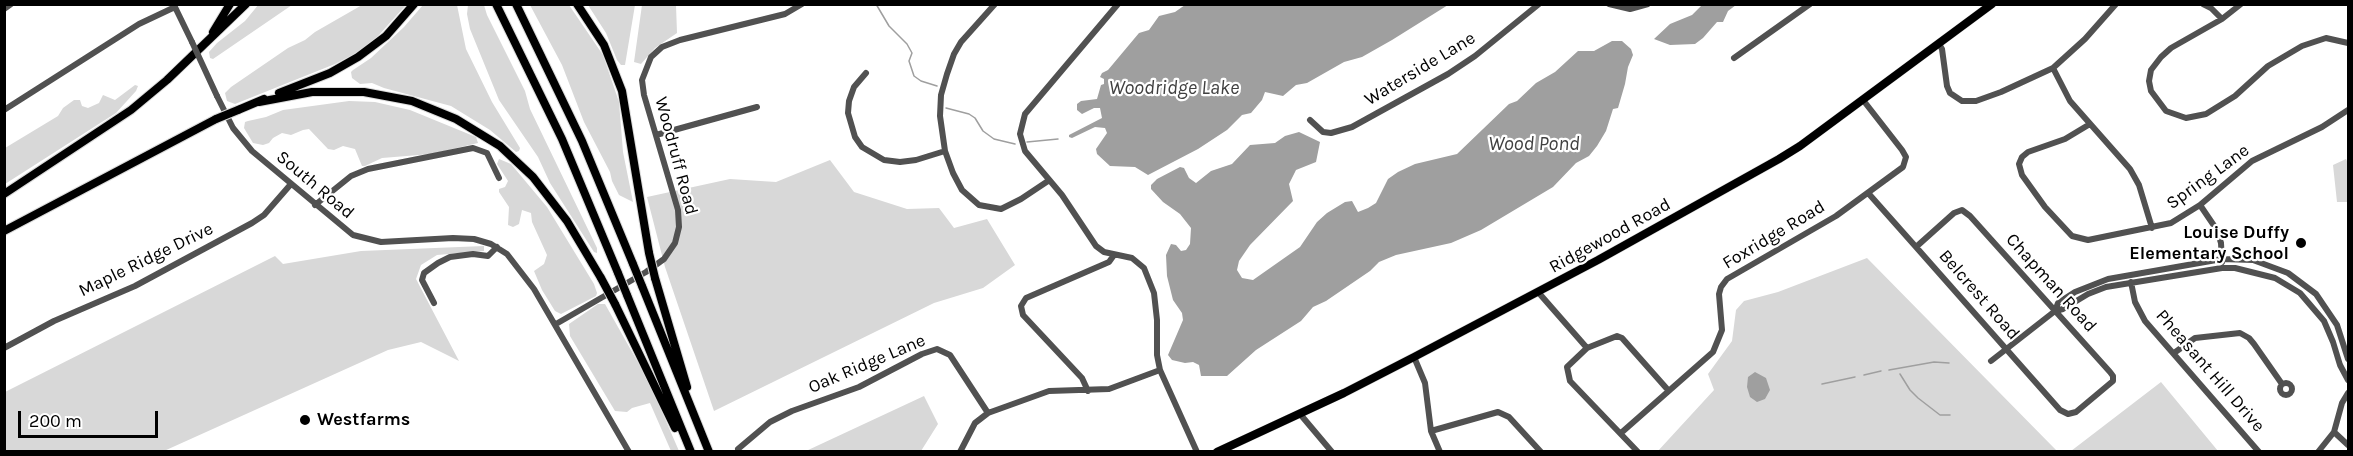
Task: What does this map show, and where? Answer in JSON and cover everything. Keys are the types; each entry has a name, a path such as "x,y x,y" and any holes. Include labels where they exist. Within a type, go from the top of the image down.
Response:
{"highway":[{"path":"206,43 230,4"},
{"path":"4,194 121,118 161,86 246,4"},
{"path":"4,231 216,119 330,73 358,57 386,36 414,4"},
{"path":"496,4 562,138 691,452"},
{"path":"516,4 586,151 709,452"},
{"path":"577,4 604,45 622,91 649,253 686,381 688,400"},
{"path":"259,102 312,92 364,92 412,101 456,118 500,146 533,177 567,221 601,278 650,371 686,452"}],"main road":[{"name":"Ridgewood Road","path":"1217,452 1414,357 1538,292 1779,159 1992,4"}],"street":[{"path":"4,9 11,4"},
{"name":"Woodruff Road","path":"556,324 646,272 664,259 675,243 680,219 642,80 647,66 656,53 662,47 680,40 785,14 802,4"},
{"path":"995,4 961,42 946,74 941,95 940,116 945,151 962,190 979,205 1001,208 1021,199 1048,181"},
{"path":"1118,4 1025,114 1020,134 1025,151 1062,195 1096,246 1104,252 1132,258 1144,268 1152,286 1160,370 1197,452"},
{"name":"Waterside Lane","path":"1310,120 1323,132 1331,133 1352,127 1448,74 1475,56 1539,4"},
{"path":"1609,4 1630,9 1648,4"},
{"path":"1734,58 1810,4"},
{"path":"1939,44 1942,49 1950,93 1962,101 1976,101 2053,68 2085,39 2116,4"},
{"path":"2203,4 2211,8 2222,19"},
{"path":"2241,4 2222,19 2171,48 2151,70 2151,91 2166,111 2176,116 2195,117 2217,109 2268,66 2302,46 2326,38 2349,43"},
{"path":"4,110 138,24 175,6"},
{"name":"South Road","path":"175,6 231,124 243,141 350,233 367,240 391,242 474,239 497,247 507,254 521,269 556,324 629,452"},
{"path":"2053,68 2070,101 2130,169 2139,184 2152,228"},
{"path":"866,73 854,87 848,113 855,137 862,147 885,160 900,162 916,160 945,151"},
{"name":"Foxridge Road","path":"1621,433 1713,352 1718,343 1723,319 1719,294 1726,279 1836,216 1903,167 1906,157 1863,100"},
{"path":"656,135 757,107"},
{"name":"Spring Lane","path":"2090,124 2065,139 2028,152 2019,164 2022,175 2045,207 2076,239 2088,240 2171,223 2200,205 2252,161 2312,132 2349,110"},
{"path":"315,205 351,176 368,169 473,148 487,153 499,178"},
{"name":"Maple Ridge Drive","path":"4,348 54,321 135,286 252,223 264,215 291,184"},
{"name":"Belcrest Road","path":"1869,194 2060,410 2068,414"},
{"path":"2200,205 2217,230 2221,243 2222,268"},
{"name":"Chapman Road","path":"1916,247 1954,213 1962,210 1971,216 2113,376 2109,385 2076,412 2068,414"},
{"path":"434,303 422,280 424,273 450,257 473,254 488,256 497,247"},
{"path":"1088,391 1082,378 1023,315 1021,306 1026,298 1109,261 1114,255"},
{"path":"1991,361 2055,310 2058,303 2075,292 2108,279 2222,259 2253,260 2278,269 2302,282 2316,294 2333,316 2349,359"},
{"path":"2055,310 2063,309 2088,294 2106,287 2222,268 2262,273 2300,293 2324,321 2340,364 2349,380"},
{"name":"Pheasant Hill Drive","path":"2130,275 2139,311 2259,452"},
{"path":"1538,292 1587,348"},
{"path":"2174,353 2195,338 2240,333 2254,344 2282,384"},
{"path":"1638,452 1570,381 1567,367 1587,348 1617,336 1622,338 1668,390"},
{"name":"Oak Ridge Lane","path":"738,449 770,422 792,411 859,387 922,354 937,349 951,354 988,413"},
{"path":"1414,357 1425,382 1431,431 1440,452"},
{"path":"960,452 975,423 988,413 1049,391 1109,390 1160,370"},
{"path":"2318,452 2334,432 2342,403 2349,393"},
{"path":"1431,431 1498,412 1509,417 1541,452"},
{"path":"1299,414 1332,452"},
{"path":"2334,432 2349,444"}],"shaded area":[{"path":"259,4 292,5 213,59 210,58 209,52 217,43 245,21"},
{"path":"362,5 406,5 378,36 358,52 335,64 235,104 227,101 225,93 231,87 288,48"},
{"path":"423,5 457,5 466,49 492,102 520,148 519,151 516,152 490,130 451,106 372,83 360,84 352,78 351,72 371,58 404,27"},
{"path":"468,5 484,5 525,91 530,109 597,248 597,253 594,252 550,183 538,157 499,100 470,29"},
{"path":"530,5 569,5 603,55 619,102 623,152 633,202 619,195 610,172 584,122 562,65"},
{"path":"588,5 635,5 625,65 621,65 617,60 606,33"},
{"path":"642,5 676,5 677,33 655,48 641,64 634,62"},
{"path":"135,85 138,86 136,91 116,113 5,184 5,148 58,116 63,108 74,100 80,100 82,106 88,108 99,103 103,95 115,100"},
{"path":"349,101 375,102 410,110 476,137 478,143 431,154 382,158 362,166 355,149 343,146 334,150 328,149 309,129 291,135 282,133 263,145 253,143 244,128 245,122 283,110"},
{"path":"499,159 511,164 547,207 594,284 596,296 561,314 555,311 534,271 544,264 547,255 532,222 531,213 522,210 519,224 513,227 508,225 509,207 499,189 505,187 508,181 497,164"},
{"path":"2346,159 2348,163 2348,202 2337,202 2333,165"},
{"path":"830,160 854,192 907,209 939,208 954,228 987,219 1015,265 983,288 934,303 714,411 665,267 647,197 730,179 776,182"},
{"path":"484,246 484,251 437,255 421,265 416,279 459,361 421,342 388,350 164,451 5,452 5,392 275,256 283,264 361,251"},
{"path":"1867,258 2057,451 1657,452 1714,390 1708,374 1732,341 1736,310 1744,301 1778,292"},
{"path":"598,304 605,304 649,382 679,451 671,451 650,403 632,408 627,412 615,411 570,336 569,324"},
{"path":"2161,382 2218,451 2071,451"},
{"path":"924,396 938,424 921,451 806,451"}],"water":[{"path":"1703,4 1736,5 1728,11 1723,22 1717,22 1695,44 1670,45 1654,39 1670,24 1692,15"},
{"name":"Woodridge Lake","path":"1185,5 1448,5 1362,57 1344,62 1307,83 1296,85 1283,96 1265,92 1262,100 1251,113 1242,115 1227,130 1198,149 1148,175 1135,167 1110,166 1097,154 1096,149 1107,133 1105,128 1095,127 1072,138 1069,137 1102,118 1100,108 1094,108 1082,114 1077,110 1077,104 1081,101 1097,99 1101,85 1104,84 1104,79 1100,77 1102,73 1108,70 1139,33 1149,30 1159,16 1175,12"},
{"name":"Wood Pond","path":"1612,41 1622,41 1631,49 1633,55 1618,108 1613,109 1606,131 1589,156 1576,163 1553,187 1481,230 1451,243 1396,255 1379,262 1370,271 1326,301 1313,307 1301,321 1256,350 1227,376 1201,376 1199,365 1193,362 1172,360 1168,355 1183,320 1182,313 1173,300 1167,276 1166,255 1171,244 1176,245 1181,251 1186,250 1190,244 1191,228 1180,214 1163,202 1151,189 1151,185 1157,179 1180,167 1184,168 1189,178 1196,183 1211,171 1232,164 1250,145 1275,143 1285,136 1299,132 1320,142 1316,162 1296,170 1289,184 1293,201 1250,245 1239,261 1237,270 1242,278 1253,280 1300,247 1317,222 1327,213 1345,202 1352,201 1358,212 1368,208 1376,203 1388,179 1398,172 1415,164 1457,154 1509,104 1517,101 1536,83 1555,72 1578,51 1594,51"},
{"path":"1755,372 1766,378 1770,390 1765,399 1757,402 1750,397 1747,387 1748,377"}],"waterway":[{"path":"876,4 889,26 907,44 912,53 909,61 914,76 937,86"},
{"path":"946,108 969,114 975,118 983,131 994,139 1015,144"},
{"path":"1027,142 1058,139"},
{"path":"1889,370 1934,362 1949,363"},
{"path":"1864,375 1881,371"},
{"path":"1900,374 1918,398 1940,415 1950,415"},
{"path":"1822,384 1855,377"}],"place":[{"name":"Louise Duffy Elementary School","path":"2301,243"},
{"name":"Westfarms","path":"305,420"}]}
